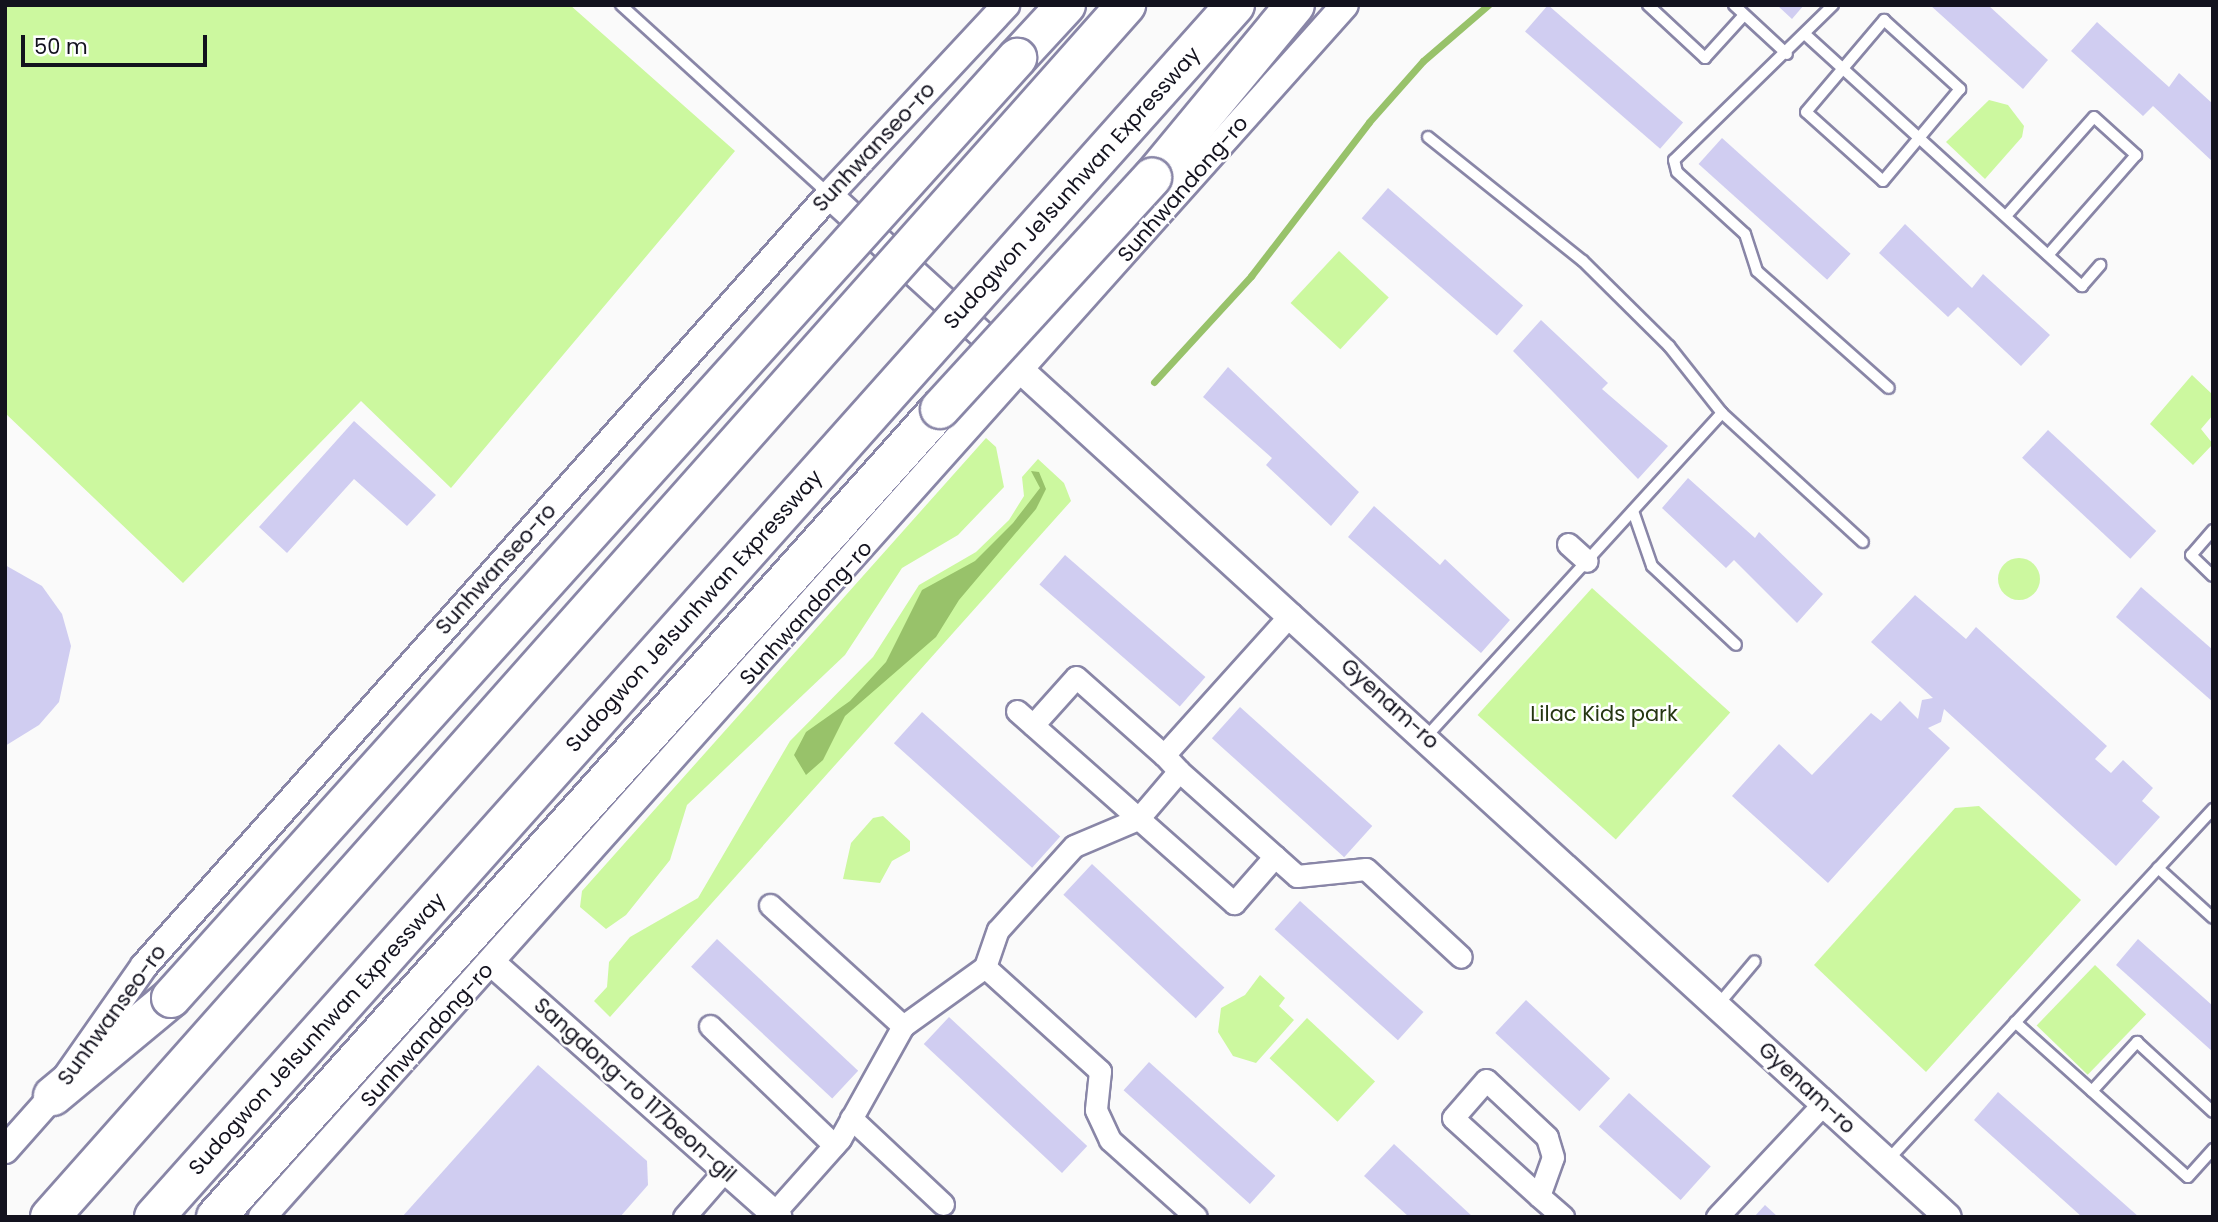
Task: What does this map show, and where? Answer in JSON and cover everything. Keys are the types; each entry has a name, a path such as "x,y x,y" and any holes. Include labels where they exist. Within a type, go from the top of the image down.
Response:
{"highway":[{"path":"53,1096 171,998 1066,5"},
{"path":"50,1217 1126,5"},
{"name":"Sudogwon Je1sunhwan Expressway","path":"154,1217 1235,5"},
{"path":"220,1212 1152,178 1295,5"}],"street":[{"name":"Sunhwanseo-ro","path":"5,1150 53,1096 144,966 829,195 1006,5"},
{"name":"Sunhwandong-ro","path":"262,1217 1022,370 1345,5"},
{"name":"Gyenam-ro","path":"829,195 1426,737 1948,1217"},
{"path":"1568,544 1587,561"},
{"path":"1164,755 1291,614"},
{"path":"1275,856 1234,903 1025,718 1076,677 1179,771 1275,856 1297,876 1366,869 1461,957"},
{"path":"776,1215 834,1145 903,1026 985,967 998,930 1074,846 1138,819 1179,771"},
{"path":"770,905 903,1026"},
{"name":"Sangdong-ro 117beon-gil","path":"492,963 776,1215"},
{"path":"985,967 1100,1071 1097,1110 1110,1140 1196,1217"},
{"path":"710,1026 834,1145"},
{"path":"1539,1196 1553,1157 1547,1137 1486,1080 1453,1118 1539,1196 1563,1217"},
{"path":"1717,1217 1824,1102"},
{"path":"851,1118 943,1204"},
{"path":"684,1217 725,1170"}],"lane":[{"path":"621,5 829,195"},
{"path":"1648,5 1705,58 1744,15"},
{"path":"1734,5 1787,54"},
{"path":"1833,5 1807,36 1674,160 1677,172 1745,234 1757,271 1889,388"},
{"path":"1884,20 1960,89 1919,138 1883,181 1806,112 1884,20"},
{"path":"1807,36 2082,286 2100,265"},
{"path":"2006,216 2094,117 2137,155 2048,255"},
{"path":"1428,137 1583,261 1669,346 1722,413 1863,542"},
{"path":"1426,737 1722,413"},
{"path":"1633,511 1652,566 1736,645"},
{"path":"2213,530 2191,555 2213,576"},
{"path":"1887,1161 2213,809"},
{"path":"2158,868 2210,911"},
{"path":"1718,1005 1755,961"},
{"path":"2015,1022 2188,1177 2213,1149"},
{"path":"2092,1091 2137,1042 2213,1112"}],"green space":[{"path":"5,5 570,5 735,151 451,488 361,401 183,583 5,413"},
{"path":"1989,100 2008,105 2024,126 2022,137 1985,179 1946,142"},
{"path":"1339,251 1389,297 1340,349 1291,303"},
{"path":"2192,375 2213,395 2213,415 2201,429 2213,444 2193,465 2150,424"},
{"path":"986,438 996,447 1004,487 958,535 902,568 845,655 687,805 670,860 626,915 606,929 580,907 582,891"},
{"path":"1038,459 1064,483 1071,501 610,1017 594,1001 607,987 609,962 630,937 698,898 790,741 873,657 919,585 976,552 1009,520 1024,496 1022,477"},
{"path":"2019,558 2034,564 2040,579 2034,594 2019,600 2004,594 1998,579 2004,564"},
{"name":"Lilac Kids park","path":"1592,588 1730,712 1616,840 1478,715"},
{"path":"1979,806 2081,900 1926,1072 1814,965 1955,808"},
{"path":"883,816 910,841 910,851 892,861 880,883 843,879 851,843 873,818"},
{"path":"2095,965 2146,1014 2088,1075 2037,1025"},
{"path":"1260,975 1285,998 1279,1006 1294,1020 1256,1063 1233,1056 1218,1032 1221,1008 1245,995"},
{"path":"1307,1018 1375,1081 1338,1122 1269,1058"}],"shaded area":[{"path":"1031,471 1039,472 1046,489 1036,509 959,600 936,637 845,716 823,760 806,775 794,755 806,732 850,701 886,662 922,590 975,561 1013,523 1040,488"}],"building":[{"path":"1548,5 1683,122 1660,149 1525,31"},
{"path":"1777,5 1804,5 1792,19"},
{"path":"1930,5 1988,5 2048,60 2023,89"},
{"path":"2097,22 2169,87 2179,73 2213,104 2213,162 2153,106 2143,116 2071,51"},
{"path":"1722,138 1851,254 1827,280 1699,164"},
{"path":"1388,188 1523,305 1497,336 1362,218"},
{"path":"1905,224 1972,288 1983,274 2050,335 2021,366 1958,307 1948,317 1879,253"},
{"path":"1541,320 1608,383 1602,389 1668,446 1638,479 1513,351"},
{"path":"1228,367 1359,492 1331,526 1266,465 1272,458 1203,397"},
{"path":"354,421 436,495 407,526 354,479 287,553 259,527"},
{"path":"2048,430 2156,531 2130,559 2022,458"},
{"path":"1688,478 1755,538 1759,532 1823,594 1797,623 1734,560 1726,568 1662,508"},
{"path":"1374,506 1440,565 1445,559 1510,620 1481,653 1348,537"},
{"path":"1065,555 1205,677 1180,706 1039,584"},
{"path":"5,565 42,586 62,614 71,646 59,702 39,725 5,746"},
{"path":"2141,587 2213,650 2213,702 2116,617"},
{"path":"1915,595 1966,639 1976,627 2107,746 2095,759 2111,773 2123,760 2153,788 2142,801 2160,817 2116,866 1944,709 1941,722 1928,728 1950,748 1828,883 1732,796 1779,744 1812,775 1871,713 1881,721 1900,701 1918,719 1922,700 1933,698 1871,642"},
{"path":"1240,707 1372,826 1344,857 1212,738"},
{"path":"922,712 1060,836 1032,868 894,743"},
{"path":"1092,864 1224,987 1196,1018 1063,895"},
{"path":"1300,901 1423,1012 1398,1040 1275,929"},
{"path":"717,939 858,1071 832,1098 691,967"},
{"path":"2138,939 2213,1006 2213,1052 2116,965"},
{"path":"1526,1000 1610,1078 1579,1111 1495,1033"},
{"path":"949,1017 1087,1146 1062,1173 924,1044"},
{"path":"1149,1062 1275,1176 1250,1204 1124,1090"},
{"path":"538,1065 647,1161 648,1185 620,1217 402,1217"},
{"path":"1998,1092 2139,1217 2082,1217 1974,1120"},
{"path":"1629,1093 1711,1167 1681,1200 1599,1126"},
{"path":"1394,1144 1473,1217 1409,1217 1364,1176"},
{"path":"1765,1205 1778,1217 1754,1217"}],"waterway":[{"path":"1154,382 1251,276 1369,122 1423,61 1488,5"}]}
